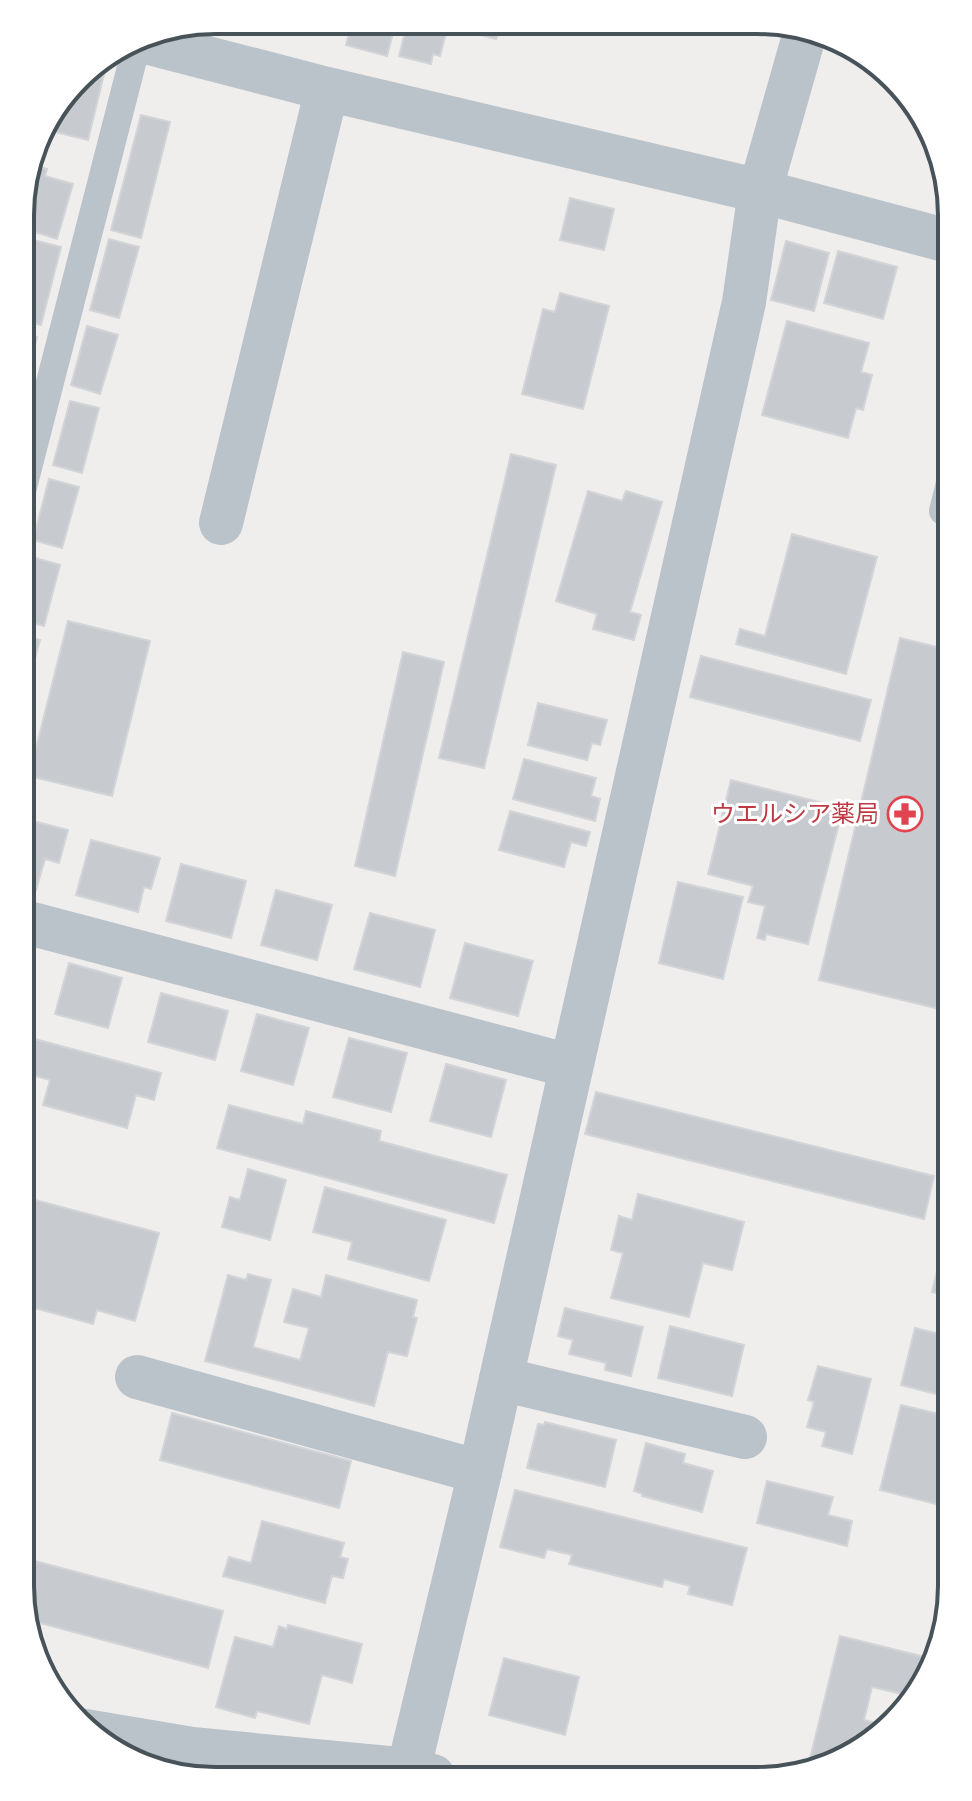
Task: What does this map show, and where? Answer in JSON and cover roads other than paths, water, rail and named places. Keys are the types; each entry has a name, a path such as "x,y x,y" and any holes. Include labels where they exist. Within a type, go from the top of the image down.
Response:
{"street":[{"path":"417,1767 570,1066 744,302 760,191 803,40"},
{"path":"156,44 327,89 760,191 938,238"},
{"path":"221,523 327,89"},
{"path":"34,924 570,1066"},
{"path":"137,1377 480,1472"},
{"path":"501,1379 745,1437"},
{"path":"128,1744 188,1763 271,1767"}],"lane":[{"path":"34,443 132,54"}],"place":[{"name":"ウエルシア薬局","path":"905,814"}]}
